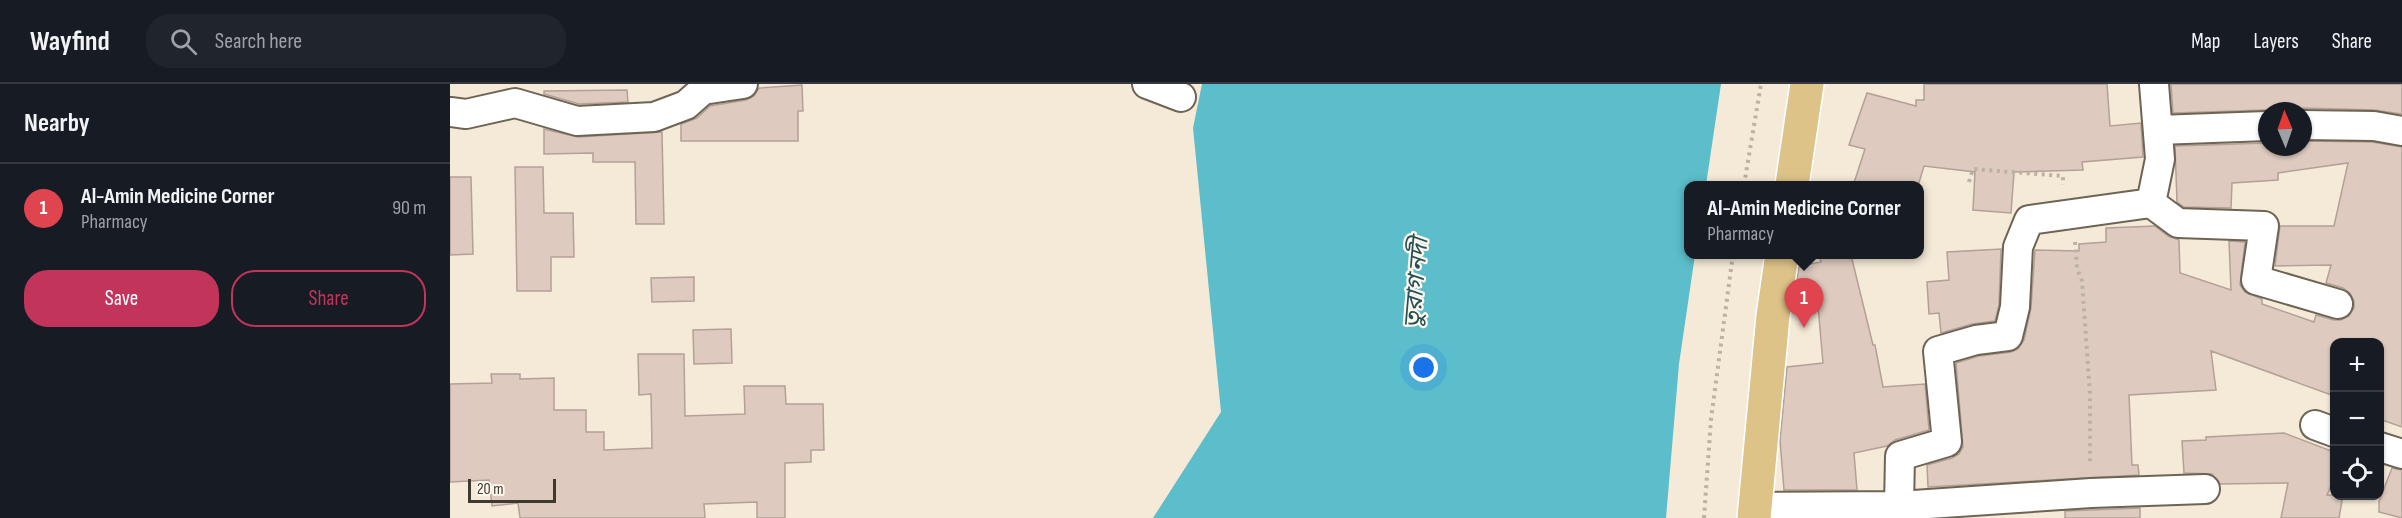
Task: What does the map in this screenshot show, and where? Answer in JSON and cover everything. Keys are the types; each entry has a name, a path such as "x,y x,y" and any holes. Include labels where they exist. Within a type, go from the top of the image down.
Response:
{"highway":[{"path":"1793,181 1807,84"},
{"path":"1755,512 1773,316 1781,259"}],"street":[{"path":"450,112 466,114 515,104 577,121 654,117 686,105 703,90 743,84"},
{"path":"1147,84 1180,98"},
{"path":"2151,203 2160,159 2154,84"},
{"path":"2312,125 2374,126 2402,131"},
{"path":"2158,130 2258,126"},
{"path":"1899,506 1900,456 1947,442 1938,351 1976,340 2008,336 2015,307 2018,248 2029,220 2151,203 2178,223 2264,226 2256,280 2338,304"},
{"path":"2384,449 2402,454"},
{"path":"1755,512 1899,506 2091,493 2205,489"}],"path":[{"path":"1745,181 1761,84"},
{"path":"1969,182 1973,169 2063,176 2077,268 2082,281 2090,394 2091,493"},
{"path":"1704,518 1711,419 1732,259"}],"water":[{"name":"তুরাগ নদী","path":"1202,84 1721,84 1707,181 1684,181 1684,259 1694,259 1679,364 1666,518 1153,518 1221,412 1193,128"}],"building":[{"path":"1924,84 2107,84 2110,126 2141,123 2143,157 2082,162 2083,170 2014,172 2011,213 1973,210 1975,172 1924,166 1920,181 1855,181 1865,149 1849,145 1867,93 1916,106 1916,100 1924,100"},
{"path":"2171,84 2402,84 2402,114 2374,110 2312,108 2312,102 2258,102 2258,110 2173,113"},
{"path":"802,85 803,111 798,111 798,141 681,141 681,124 697,118 710,106 746,100 754,96 759,88"},
{"path":"627,90 628,102 579,104 544,94 544,91"},
{"path":"544,129 578,137 662,132 664,224 636,224 635,162 593,162 593,153 544,154"},
{"path":"2312,141 2372,142 2402,147 2402,427 2384,421 2384,338 2330,338 2330,395 2211,351 2216,390 2129,395 2132,465 2138,465 2139,475 1928,487 1927,465 1952,458 1959,454 1963,447 1956,363 1979,356 2011,352 2018,349 2024,340 2031,308 2035,250 2079,251 2079,244 2106,242 2106,228 2155,226 2168,236 2179,240 2180,273 2231,290 2229,241 2245,242 2240,285 2245,292 2262,299 2262,304 2314,322 2316,315 2334,320 2341,320 2349,316 2354,308 2354,301 2350,293 2343,288 2326,283 2331,265 2275,266 2280,226 2334,226 2348,163 2278,173 2278,180 2232,183 2231,208 2184,207 2177,202 2175,146 2258,143 2258,156 2312,156"},
{"path":"515,167 543,167 544,213 573,213 574,257 551,257 551,291 517,291"},
{"path":"450,177 471,177 473,254 450,255"},
{"path":"2001,249 1999,305 1995,321 1972,324 1941,333 1939,313 1929,314 1927,282 1949,280 1947,252"},
{"path":"1820,259 1852,259 1873,345 1875,345 1883,387 1925,384 1929,430 1895,440 1887,446 1854,453 1857,490 1784,490 1780,440 1787,367 1823,363 1817,295 1794,299 1799,266 1821,262"},
{"path":"694,277 694,301 652,302 651,278"},
{"path":"731,329 732,363 694,364 693,330"},
{"path":"638,354 684,354 685,416 745,414 744,386 785,386 786,404 823,404 824,450 811,450 811,462 785,463 785,518 757,518 757,502 704,504 705,518 520,518 518,503 492,506 489,480 450,482 450,384 492,383 491,374 520,374 520,379 554,378 554,410 586,410 586,432 604,432 604,450 652,448 651,394 639,395"},
{"path":"2284,433 2330,450 2330,488 2327,495 2330,495 2330,500 2342,500 2339,518 2281,518 2288,483 2220,484 2212,474 2184,473 2182,441 2206,440 2206,437"},
{"path":"2392,468 2402,470 2402,518 2379,512 2379,500 2384,500 2384,488"},
{"path":"2140,508 2140,518 2065,518 2065,511"}],"place":[{"name":"Al-Amin Medicine Corner","path":"1804,328"}]}
